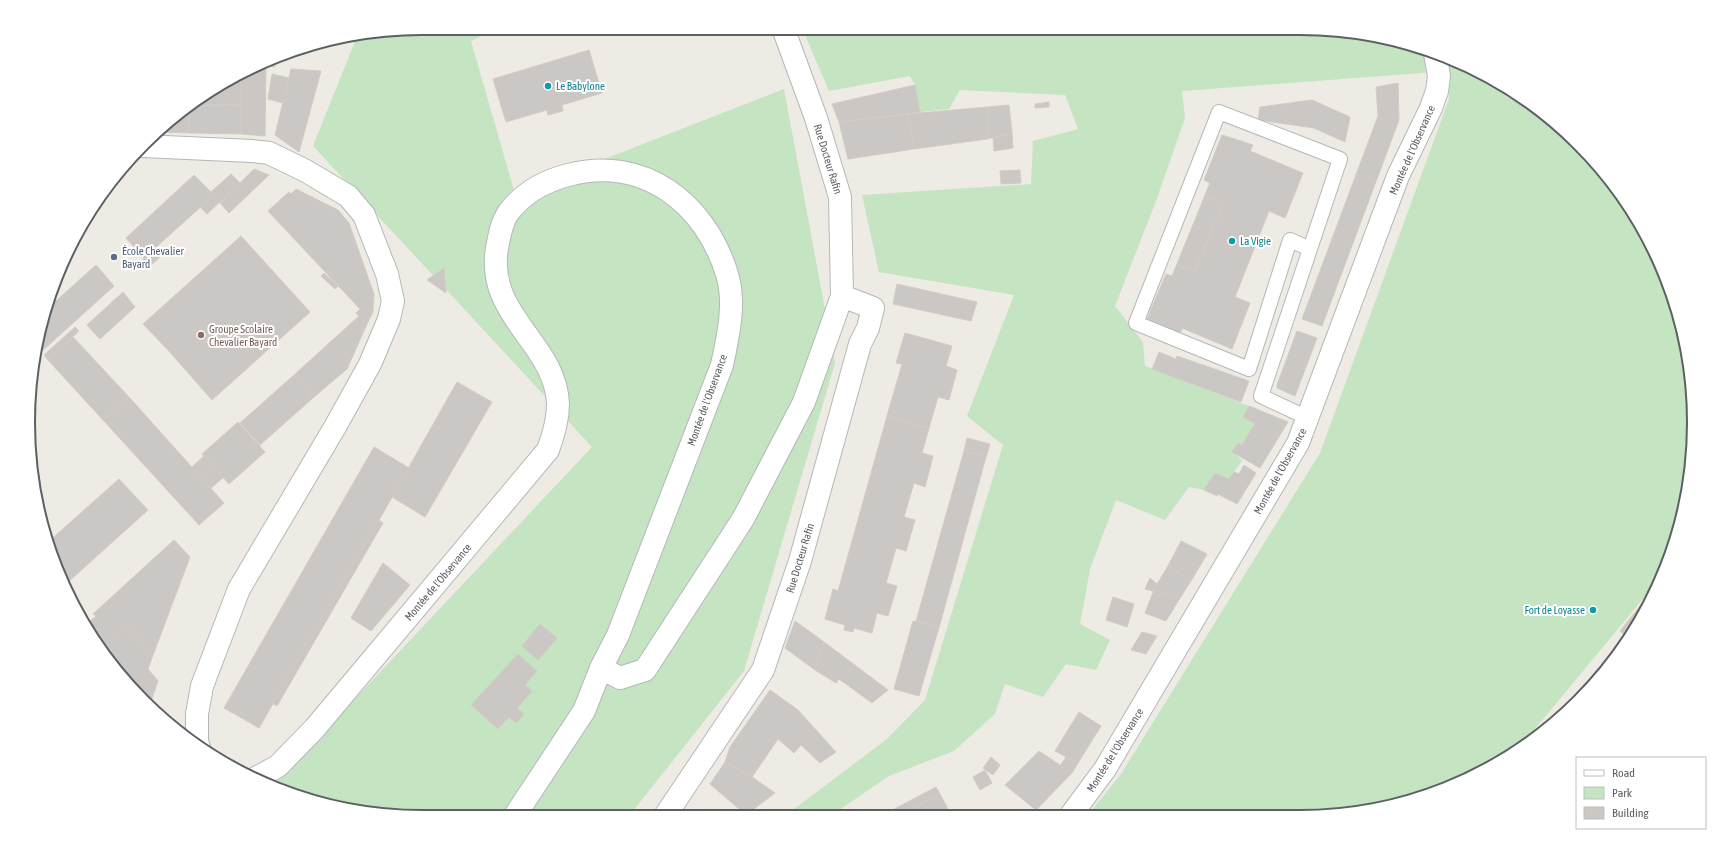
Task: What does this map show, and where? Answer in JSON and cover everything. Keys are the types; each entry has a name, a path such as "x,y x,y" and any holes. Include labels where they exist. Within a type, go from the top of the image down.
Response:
{"street":[{"name":"Rue Docteur Rafin","path":"601,668 620,678 645,670 743,519 804,402 842,296 840,197 816,118 786,35"},
{"name":"Montée de l'Observance","path":"1075,810 1105,769 1298,443 1398,176 1431,108 1437,91 1439,76 1436,60"},
{"path":"150,146 269,153 306,171 348,196 364,215 387,274 393,301 389,319 370,364 335,427 239,589 202,686 197,714 197,738"},
{"name":"Montée de l'Observance","path":"261,775 278,766 315,728 548,450 556,427 558,402 552,379 541,354 512,315 498,286 494,258 501,230 508,214 520,199 536,187 557,178 586,171 627,172 657,183 682,201 701,222 718,248 728,276 731,300 730,324 722,365 618,635 601,668 584,711 519,810"},
{"name":"Rue Docteur Rafin","path":"668,810 760,677 795,576 860,344 868,328 873,308 842,296"}],"lane":[{"path":"1308,418 1261,396 1340,158 1219,112 1136,322 1249,369 1290,240 1310,248"}],"green space":[{"path":"422,35 484,35 471,41 515,194 784,89 835,363 744,671 634,810 397,809 347,803 322,797 277,782 592,447 313,146 355,41 372,38"},
{"path":"805,35 1300,35 1350,38 1400,48 1448,64 1515,100 1574,148 1622,207 1658,274 1674,322 1684,372 1686,397 1687,422 1684,473 1674,523 1658,571 1647,593 1533,732 1515,745 1493,758 1448,781 1400,797 1350,807 1300,810 1092,810 1121,774 1320,453 1449,99 1449,71 1182,91 1185,118 1156,201 1115,306 1143,342 1145,366 1249,406 1243,417 1255,424 1242,445 1238,443 1233,452 1242,461 1229,479 1215,473 1204,490 1189,487 1165,520 1116,500 1090,569 1080,624 1110,640 1096,670 1066,664 1043,697 1005,684 995,714 954,751 889,776 839,810 793,810 887,739 925,700 1003,445 967,416 1014,295 879,272 862,195 1031,184 1033,141 1078,129 1065,95 960,90 949,109 920,112 915,85 910,76 829,91"}],"building":[{"name":"Le Babylone","path":"589,50 602,93 562,105 563,111 548,115 547,110 506,122 493,79"},
{"path":"266,68 265,136 241,134 240,81"},
{"path":"291,69 321,71 299,152 275,135"},
{"path":"272,74 289,78 283,103 268,99"},
{"path":"240,81 241,104 200,106"},
{"path":"1398,83 1399,120 1322,326 1302,319 1378,116 1376,87"},
{"path":"915,85 920,112 839,122 832,104"},
{"path":"1312,100 1350,117 1345,142 1314,128 1258,120 1260,107"},
{"path":"1049,102 1049,107 1035,108 1035,104"},
{"path":"241,104 241,134 189,133 189,114 200,106"},
{"path":"1009,105 1012,133 987,139 988,107"},
{"path":"988,107 987,139 914,149 908,114"},
{"path":"189,114 189,133 166,132"},
{"path":"908,114 914,149 848,159 839,122"},
{"path":"1012,133 1013,148 994,151 993,138"},
{"name":"La Vigie","path":"1222,135 1253,145 1250,151 1303,173 1285,218 1269,211 1235,297 1250,303 1232,349 1182,328 1181,332 1178,331 1177,333 1159,326 1160,324 1147,319 1166,274 1172,276 1177,264 1195,271 1223,203 1205,195 1210,183 1204,180"},
{"path":"254,169 269,175 229,213 220,203"},
{"path":"1020,170 1021,183 1001,184 1000,171"},
{"path":"231,174 240,183 207,214 200,207 214,195 211,192"},
{"path":"194,175 214,195 144,258 126,238"},
{"path":"296,189 338,210 349,223 374,294 373,312 367,324 356,313 360,309 268,211 289,192 291,194"},
{"path":"1205,195 1223,203 1195,271 1177,264"},
{"path":"241,236 310,312 212,400 143,324"},
{"path":"154,249 160,257 146,270 139,263"},
{"path":"96,265 114,286 41,352 48,322 55,302"},
{"path":"444,268 446,293 427,280"},
{"path":"324,273 338,286 335,289 321,276"},
{"path":"897,284 977,302 971,321 893,304"},
{"path":"123,292 135,307 100,339 87,325"},
{"path":"359,316 367,324 347,369 314,397 294,375"},
{"path":"75,327 79,331 48,360 44,355"},
{"path":"1297,331 1317,338 1295,396 1277,388 1277,385"},
{"path":"905,333 952,346 946,366 957,370 949,400 938,397 929,428 887,416 902,364 896,363"},
{"path":"73,337 129,397 103,420 48,360"},
{"path":"1159,352 1176,359 1177,356 1249,381 1241,402 1152,369"},
{"path":"294,375 314,397 260,445 240,423"},
{"path":"457,382 492,402 425,517 392,497"},
{"path":"129,397 224,503 199,525 103,420"},
{"path":"1249,406 1288,422 1260,468 1232,452 1238,443 1242,445 1255,424 1243,417"},
{"path":"887,416 929,428 922,453 933,456 925,487 914,483 904,517 915,520 906,551 896,548 886,583 897,586 888,616 877,613 872,633 854,628 853,632 844,630 845,625 825,619 833,589 838,591"},
{"path":"238,422 265,452 229,484 202,454"},
{"path":"967,438 990,444 986,457 964,451"},
{"path":"374,447 409,468 259,728 224,708"},
{"path":"964,451 986,457 940,624 935,622 933,626 916,621"},
{"path":"204,456 224,477 211,488 192,467"},
{"path":"1244,465 1256,473 1237,504 1218,494 1217,496 1204,490 1215,473 1229,479 1234,472 1239,474"},
{"path":"119,479 148,510 69,581 53,538"},
{"path":"378,520 383,523 277,706 272,703"},
{"path":"174,540 190,557 153,655 128,627 107,647 90,621 96,616 93,614"},
{"path":"1181,541 1207,554 1191,581 1168,566"},
{"path":"383,563 410,585 371,631 351,618"},
{"path":"1168,566 1191,581 1180,598 1145,589 1150,578 1157,584"},
{"path":"1154,590 1180,598 1166,621 1145,613"},
{"path":"1113,597 1134,604 1127,627 1106,620"},
{"path":"1641,605 1624,634 1620,631"},
{"path":"795,621 824,642 815,670 785,648"},
{"path":"913,621 933,626 935,622 940,624 919,696 894,689"},
{"path":"540,624 557,638 538,660 522,646"},
{"path":"128,627 153,655 148,669 158,681 151,700 131,678 107,647"},
{"path":"1142,632 1157,636 1146,654 1131,650"},
{"path":"824,642 888,690 872,703 839,679 836,683 815,670"},
{"path":"518,654 537,671 525,685 532,691 517,708 524,714 516,723 509,717 498,729 471,705"},
{"path":"770,690 798,710 836,752 820,763 801,745 794,753 778,739 752,777 725,762 730,747"},
{"path":"1079,712 1101,726 1078,763 1055,751"},
{"path":"1039,751 1072,773 1036,810 1005,785"},
{"path":"991,757 1000,765 993,775 983,768"},
{"path":"1066,757 1078,763 1072,773 1060,766"},
{"path":"725,762 752,777 775,793 753,810 740,810 710,784"},
{"path":"985,770 992,783 980,790 973,777"},
{"path":"936,787 940,794 909,810 892,810"},
{"path":"940,794 948,810 909,810"}],"place":[{"name":"Le Babylone","path":"548,86"},
{"name":"La Vigie","path":"1232,241"},
{"name":"École Chevalier Bayard","path":"114,257"},
{"name":"Groupe Scolaire Chevalier Bayard","path":"201,335"},
{"name":"Fort de Loyasse","path":"1593,610"}]}
